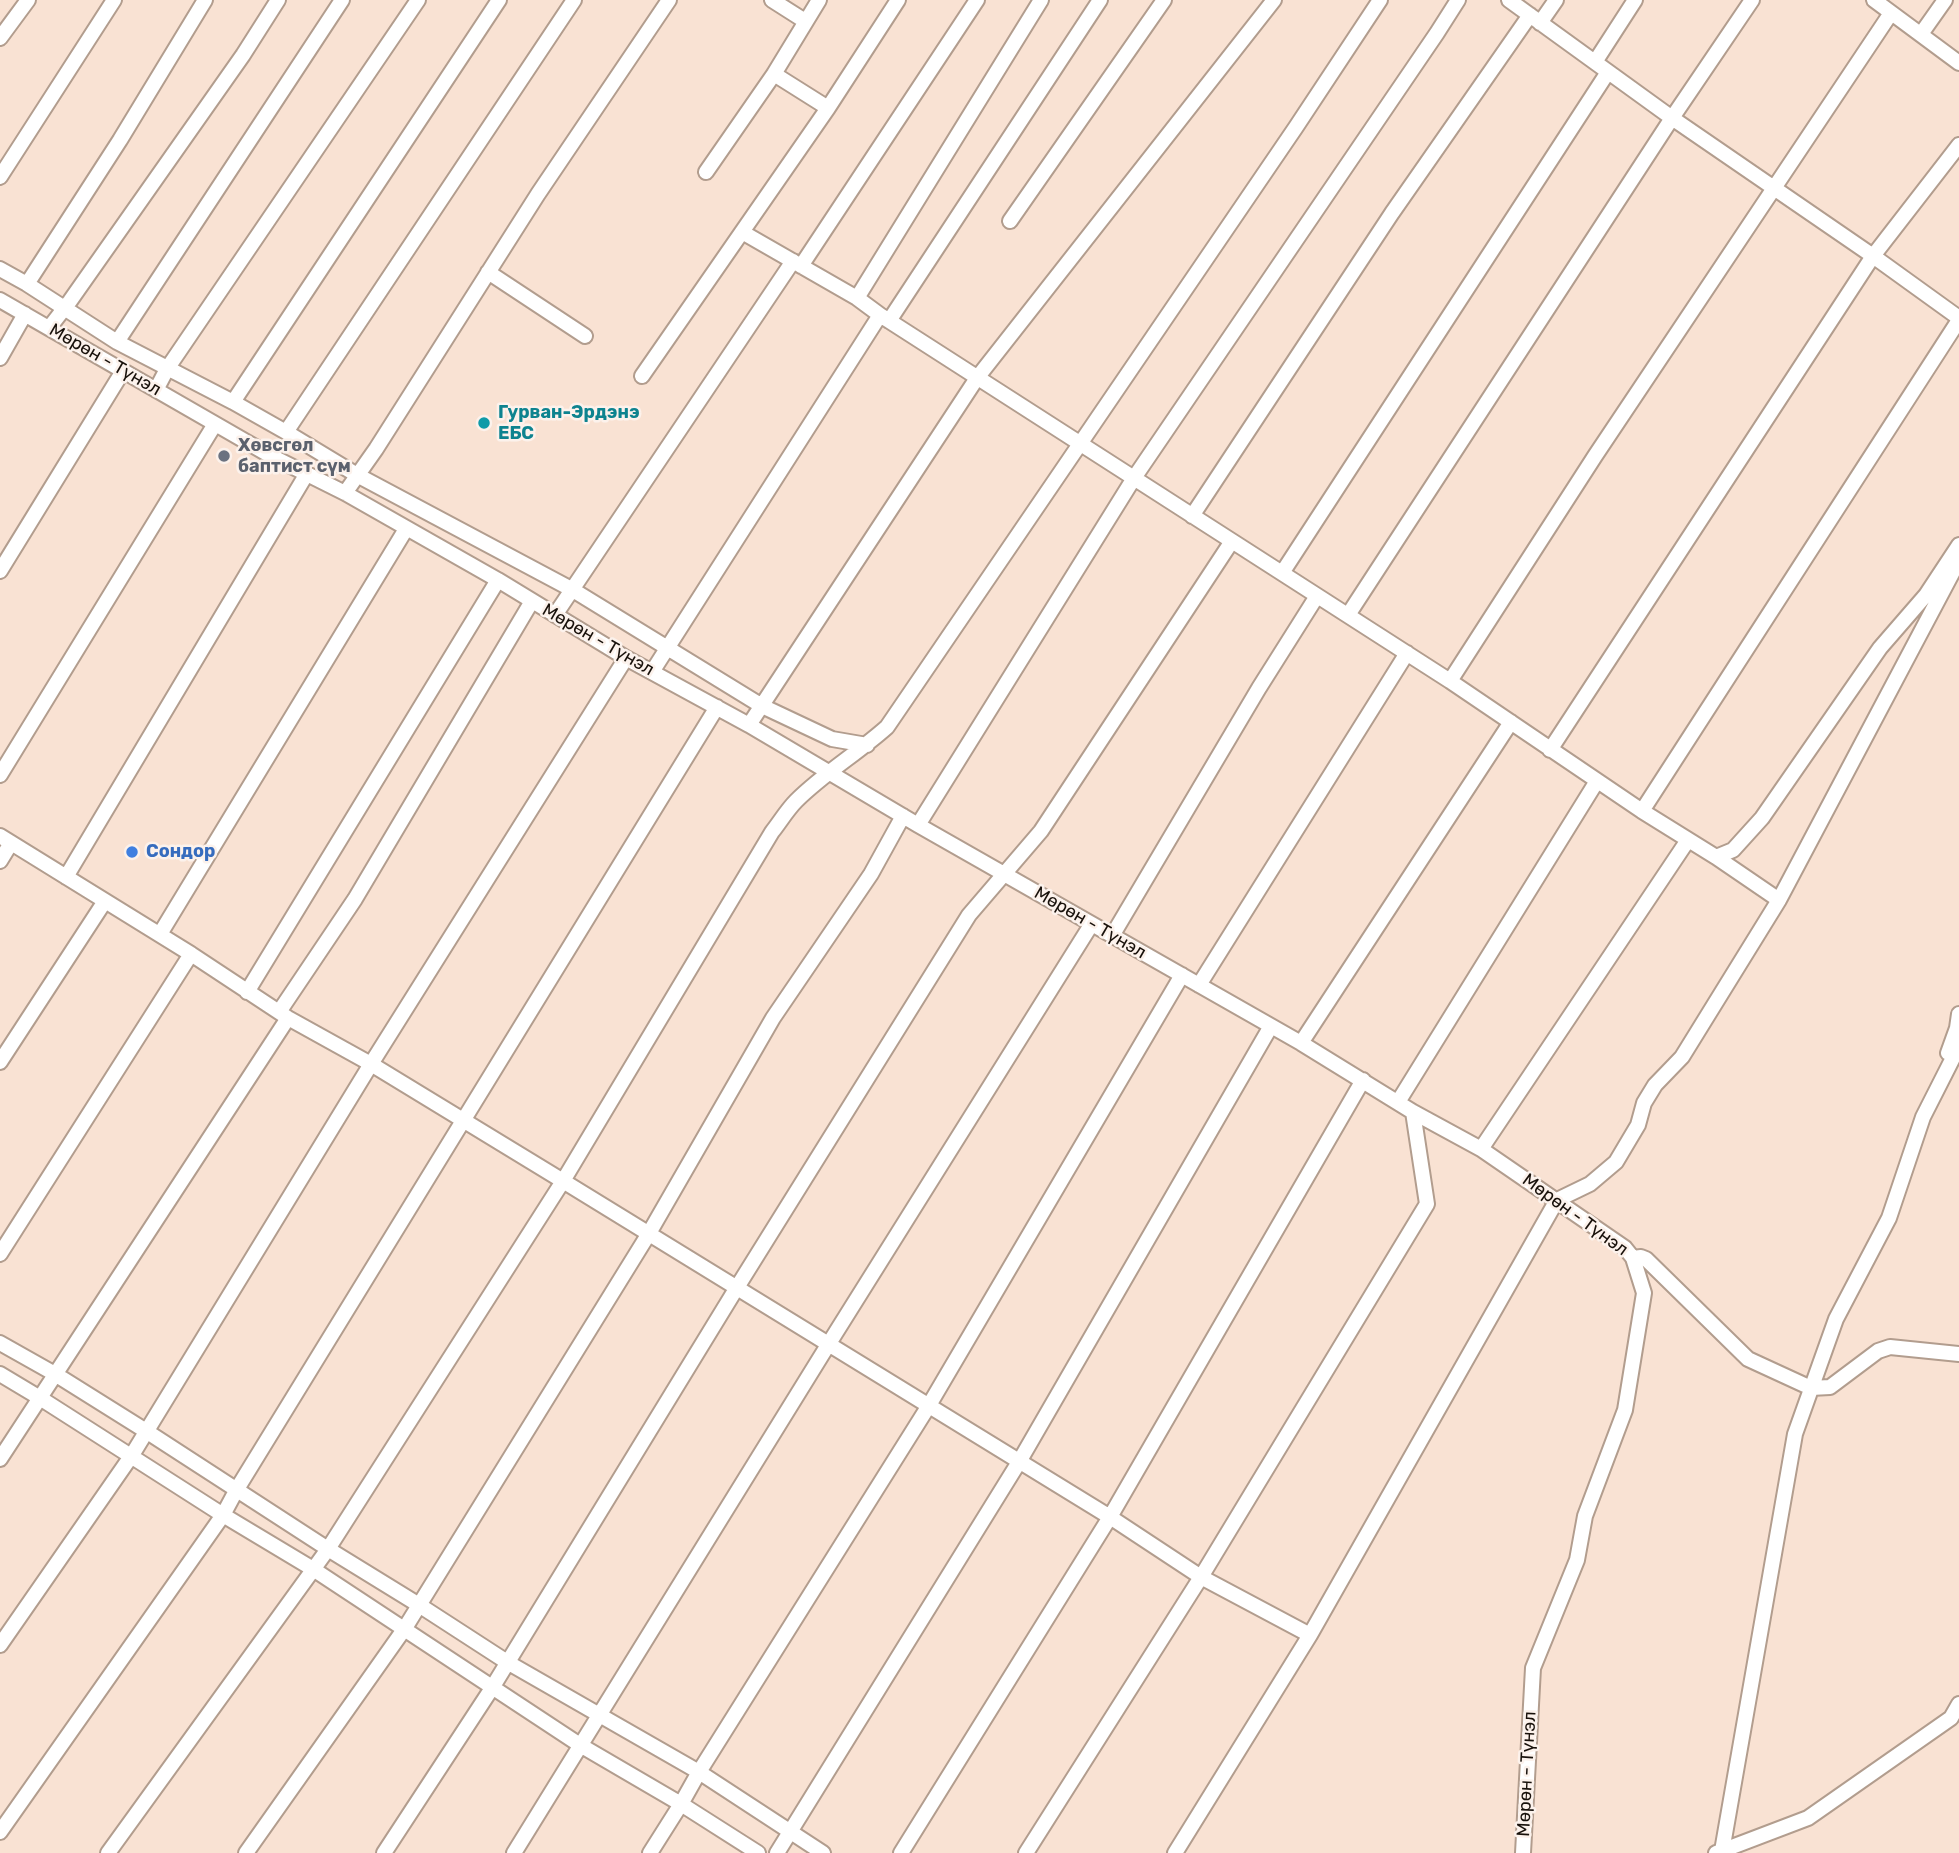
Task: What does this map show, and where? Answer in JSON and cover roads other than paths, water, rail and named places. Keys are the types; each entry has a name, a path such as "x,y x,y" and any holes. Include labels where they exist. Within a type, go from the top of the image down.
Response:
{"street":[{"path":"0,38 28,0"},
{"path":"0,177 114,0"},
{"path":"27,284 120,140 205,0"},
{"path":"49,328 243,55 278,0"},
{"path":"117,342 342,0"},
{"path":"156,390 167,369 418,0"},
{"path":"233,402 499,0"},
{"path":"286,432 574,0"},
{"path":"345,493 537,194 669,0"},
{"path":"772,0 805,21"},
{"path":"706,172 774,74 819,0"},
{"path":"642,376 828,108 898,0"},
{"path":"555,615 977,0"},
{"path":"857,298 1041,0"},
{"path":"652,672 884,318 1100,0"},
{"path":"1010,221 1164,0"},
{"path":"749,724 977,378 1274,0"},
{"path":"108,1853 328,1549 563,1181 772,832 795,802 887,727 1380,0"},
{"path":"918,825 1134,478 1458,0"},
{"path":"1509,0 1959,319 1642,811"},
{"path":"1192,516 1392,214 1535,19 1556,0"},
{"path":"1595,62 1635,0"},
{"path":"1348,615 1752,0"},
{"path":"1874,0 1959,62"},
{"path":"1922,34 1945,0"},
{"path":"1450,681 1603,445 1891,13"},
{"path":"1282,573 1608,72"},
{"path":"774,74 828,108"},
{"path":"1550,750 1873,256 1959,145"},
{"path":"743,232 857,298 884,318 1450,681 1779,900"},
{"path":"0,269 117,342 233,402 357,475 573,590 762,706 832,739 867,745"},
{"path":"488,272 584,336"},
{"name":"Мөрөн - Түнэл","path":"0,300 215,424 306,475 345,493 498,580 626,658 749,724 1091,925 1301,1043 1413,1112 1481,1149 1625,1248 1633,1258 1644,1293 1625,1410 1585,1516 1577,1560 1533,1668 1523,1853"},
{"path":"0,358 25,314"},
{"path":"0,571 123,371"},
{"path":"0,775 215,424"},
{"path":"66,877 306,475"},
{"path":"160,934 407,529"},
{"path":"384,1853 492,1688 968,915 1041,831 1232,541"},
{"path":"1716,857 1733,850 1762,818 1880,648 1926,595 1959,545"},
{"path":"1175,1853 1310,1635 1557,1200 1590,1184 1616,1162 1637,1125 1644,1103 1656,1085 1682,1057 1779,900 1959,559"},
{"path":"247,992 498,580"},
{"path":"1112,936 1259,688 1317,596"},
{"path":"0,1458 283,1015 532,601"},
{"path":"1199,985 1407,653"},
{"path":"0,1644 132,1455 371,1064 626,658"},
{"path":"0,1832 223,1515 236,1489 717,707"},
{"path":"1301,1043 1511,722"},
{"path":"1398,1102 1597,781"},
{"path":"246,1853 405,1628 648,1235 773,1018 871,874 903,816"},
{"path":"0,861 6,840 160,934 283,1015 371,1064 563,1181 1110,1517 1201,1577 1310,1635"},
{"path":"1481,1149 1688,840"},
{"path":"0,1062 105,901"},
{"path":"514,1853 1091,925"},
{"path":"0,1254 191,954"},
{"path":"650,1853 928,1407 1182,975"},
{"path":"1934,1097 1957,1028 1959,1014"},
{"path":"777,1853 1019,1462 1271,1026"},
{"path":"1719,1852 1795,1434 1836,1319 1889,1218 1923,1117 1959,1046"},
{"path":"901,1853 1110,1517 1363,1080"},
{"path":"1026,1853 1201,1577 1427,1204 1413,1112"},
{"path":"1633,1258 1646,1259 1748,1359 1811,1388 1830,1387 1878,1352 1890,1347 1959,1354"},
{"path":"0,1343 146,1431 507,1662 699,1772 823,1853"},
{"path":"0,1374 313,1569 580,1745 758,1853"},
{"path":"1719,1852 1808,1818 1951,1718 1959,1704"}],"place":[{"name":"Гурван-Эрдэнэ ЕБС","path":"484,423"},
{"name":"Хөвсгөл баптист сүм","path":"224,456"},
{"name":"Сондор","path":"132,852"}]}
